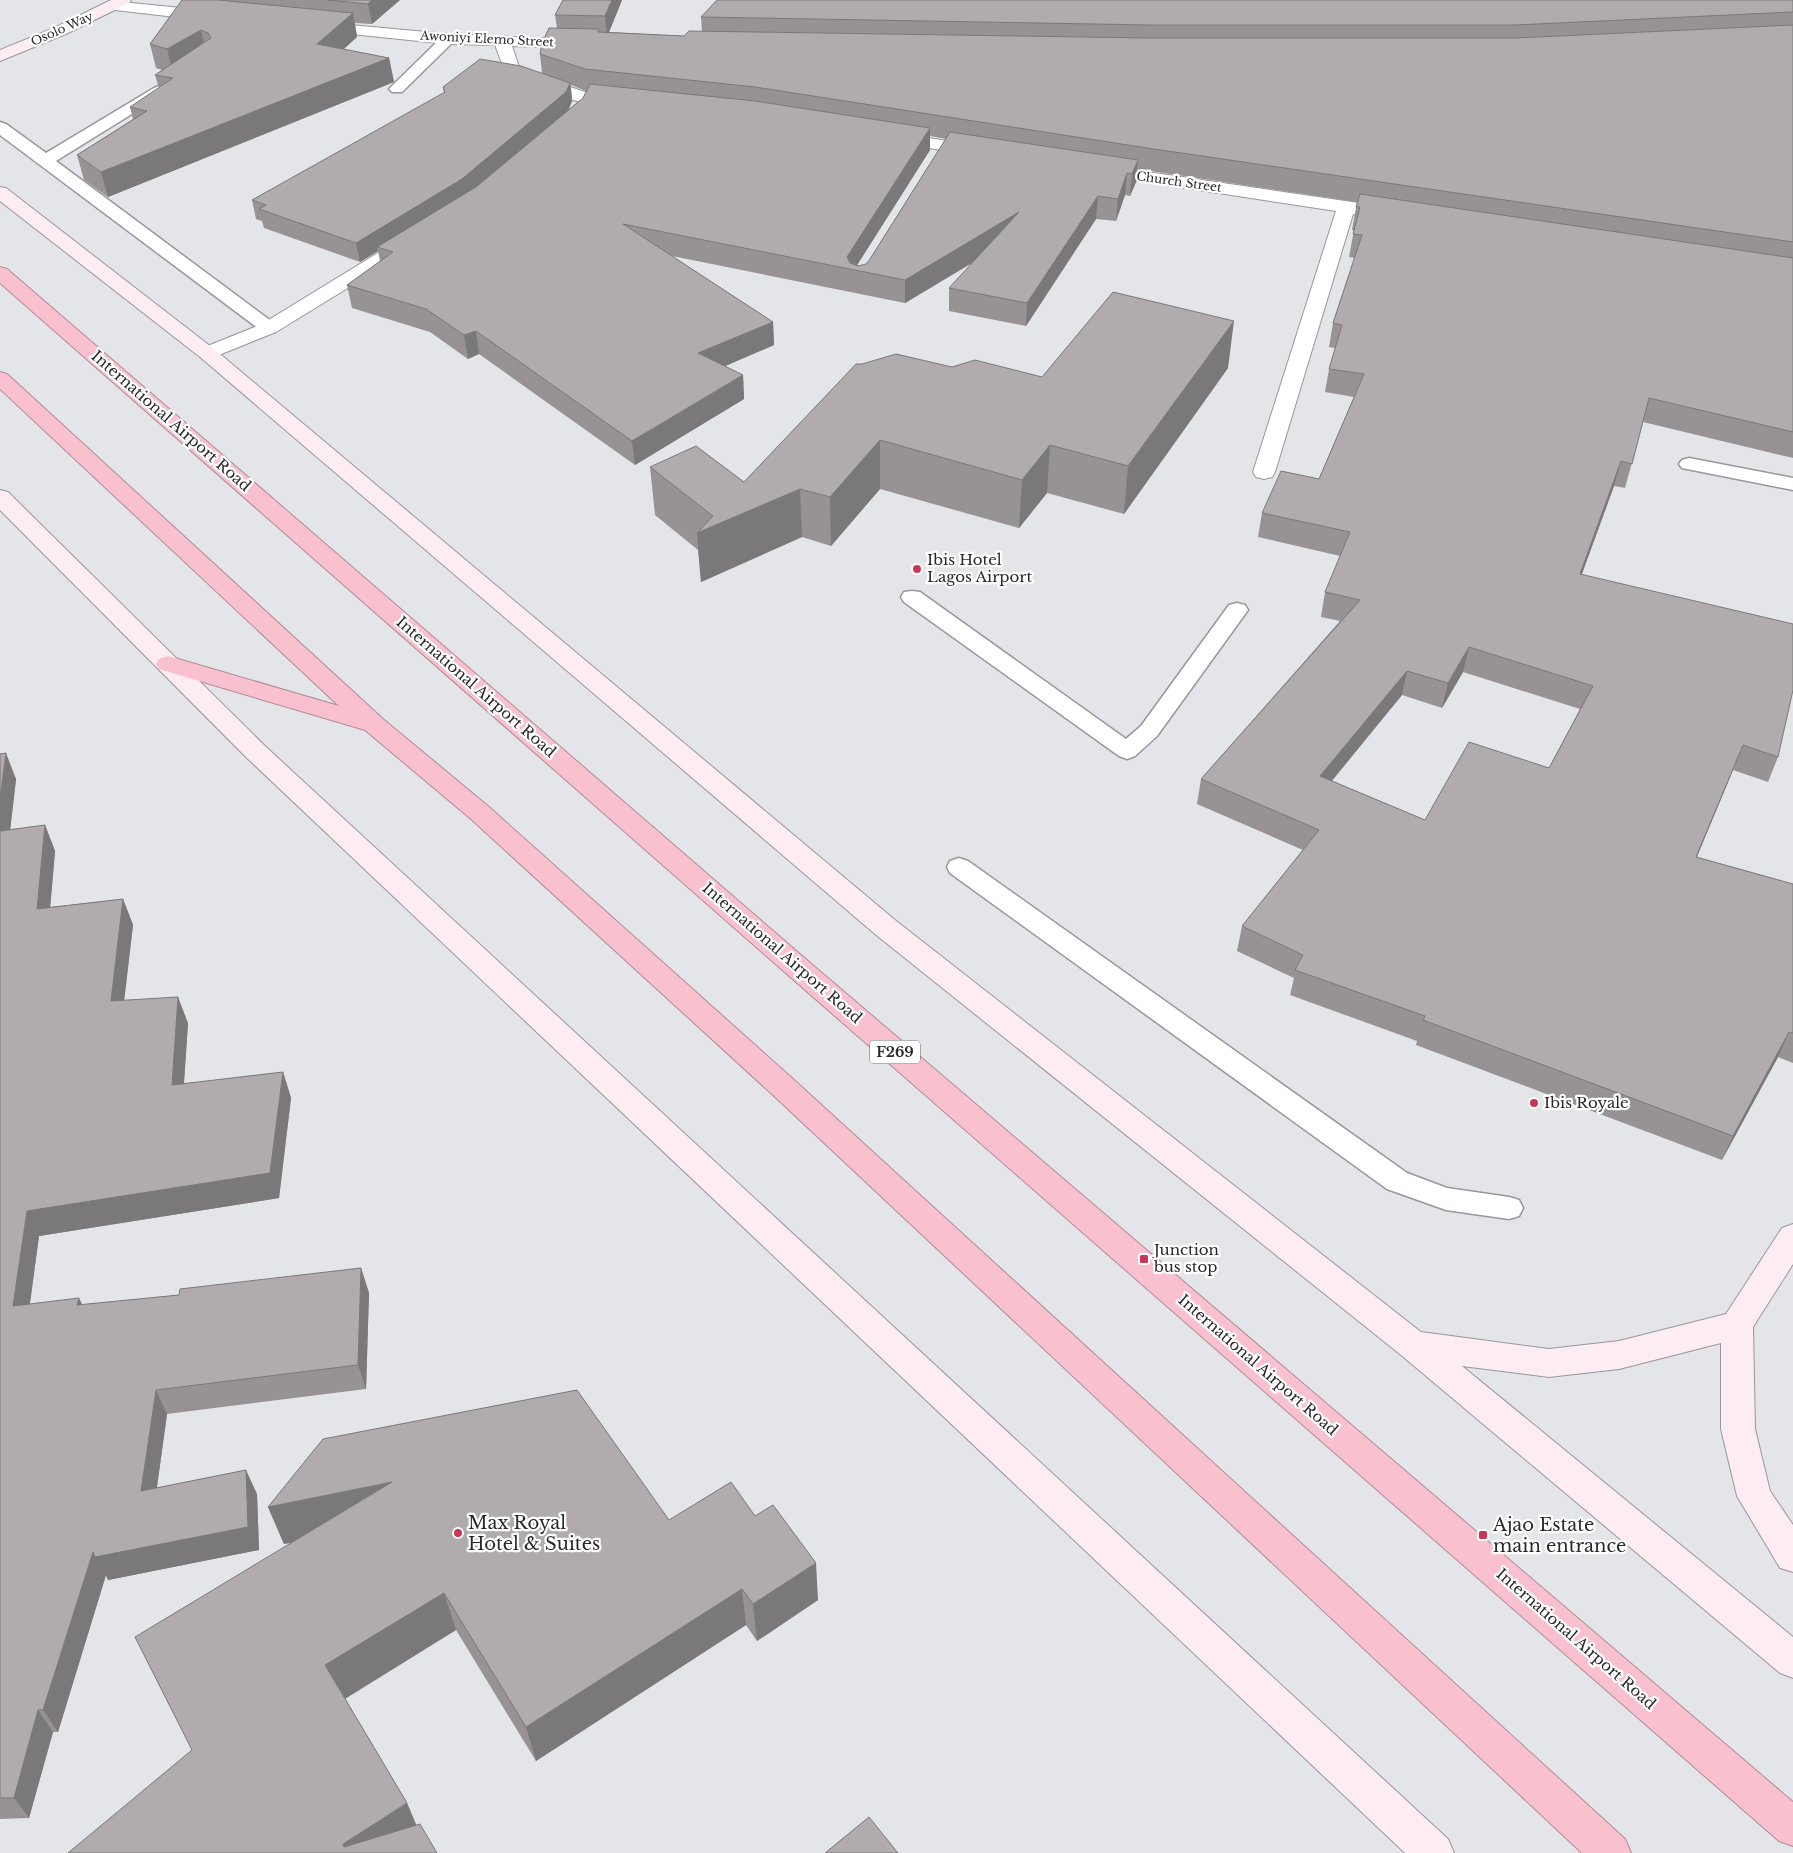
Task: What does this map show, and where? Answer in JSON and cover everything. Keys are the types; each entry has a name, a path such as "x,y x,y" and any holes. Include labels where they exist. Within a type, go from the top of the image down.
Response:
{"highway":[{"name":"International Airport Road","path":"0,272 798,968 1793,1827"},
{"path":"0,378 374,725 480,813 783,1087 1611,1853"},
{"path":"168,664 374,725"}],"main road":[{"name":"Osolo Way","path":"0,56 117,3"},
{"path":"0,192 207,353 885,927 1413,1345 1793,1660"},
{"path":"0,496 256,752 1434,1853"},
{"path":"1793,1237 1737,1325 1738,1429 1754,1496 1793,1556"},
{"path":"1413,1345 1549,1363 1619,1355 1737,1325"}],"street":[{"path":"117,3 227,18"},
{"name":"Awoniyi Elemo Street","path":"304,26 448,39 591,43"},
{"path":"502,42 513,73 582,106 633,103"},
{"path":"878,135 992,153"},
{"path":"934,163 944,146"},
{"name":"Church Street","path":"1087,168 1405,216"},
{"path":"1264,472 1346,207"},
{"path":"207,353 269,328 429,229"}],"lane":[{"path":"397,89 448,39"},
{"path":"46,160 173,82"},
{"path":"0,127 269,328"},
{"path":"1689,464 1793,484"},
{"path":"912,597 1127,751 1148,731 1237,610"},
{"path":"958,867 1397,1181 1446,1199 1509,1208"}],"building":[{"path":"182,0 218,0 353,13 317,44 389,58 101,172 77,155 147,111 130,107 173,78 155,75 211,38 208,33 201,30 167,49 150,44"},
{"path":"327,0 372,0 368,4"},
{"path":"563,0 612,0 605,16 555,15"},
{"path":"717,0 1793,0 1793,12 1515,25 1150,25 701,17"},
{"path":"1793,25 1793,242 1147,148 755,87 585,69 540,54 542,43 549,28 599,29 598,32 684,36 689,31 1150,38 1516,38"},
{"path":"480,59 521,66 570,83 566,92 462,179 356,243 259,209 266,205 252,200 445,92 443,87"},
{"path":"590,84 755,101 930,128 847,257 850,263 858,266 866,264 870,259 950,132 1138,160 1132,174 1127,173 1118,199 1098,196 1027,303 949,288 1019,212 905,280 623,224 773,322 698,353 743,375 632,441 476,331 464,335 426,309 347,285 393,252 377,247 476,187 583,98"},
{"path":"1360,194 1793,258 1793,432 1649,398 1632,464 1621,461 1580,574 1793,624 1793,690 1778,757 1743,745 1696,857 1793,884 1793,1033 1789,1032 1733,1136 1423,1020 1425,1016 1295,970 1303,955 1242,926 1319,830 1201,779 1360,600 1325,592 1350,532 1262,513 1281,471 1319,479 1364,374 1329,369 1342,325 1333,323 1362,235 1353,234 1360,207 1356,207","holes":["1469,647 1593,686 1549,768 1469,742 1425,820 1320,776 1407,671 1448,683"]},
{"path":"1113,292 1234,321 1128,466 1050,445 1022,480 880,440 830,497 800,489 697,533 713,516 650,467 696,446 744,482 856,364 896,354 952,367 975,360 1042,377"},
{"path":"6,753 0,800 0,754"},
{"path":"45,825 37,909 123,899 111,1001 178,997 172,1085 283,1072 270,1173 27,1211 13,1306 79,1298 77,1305 179,1295 180,1289 361,1268 358,1365 156,1390 141,1491 246,1470 248,1527 95,1557 93,1552 43,1710 38,1710 14,1798 0,1798 0,831"},
{"path":"577,1390 669,1520 731,1482 755,1516 773,1505 816,1563 753,1604 742,1589 526,1727 444,1593 325,1665 407,1803 343,1844 344,1847 420,1824 437,1853 68,1853 192,1750 135,1637 392,1482 268,1507 323,1439"},
{"path":"869,1817 898,1853 825,1853"}],"place":[{"name":"Ibis Hotel Lagos Airport","path":"917,569"},
{"name":"Ibis Royale","path":"1534,1103"},
{"name":"Junction bus stop","path":"1144,1259"},
{"name":"Max Royal Hotel & Suites","path":"458,1533"},
{"name":"Ajao Estate main entrance","path":"1483,1535"}]}
